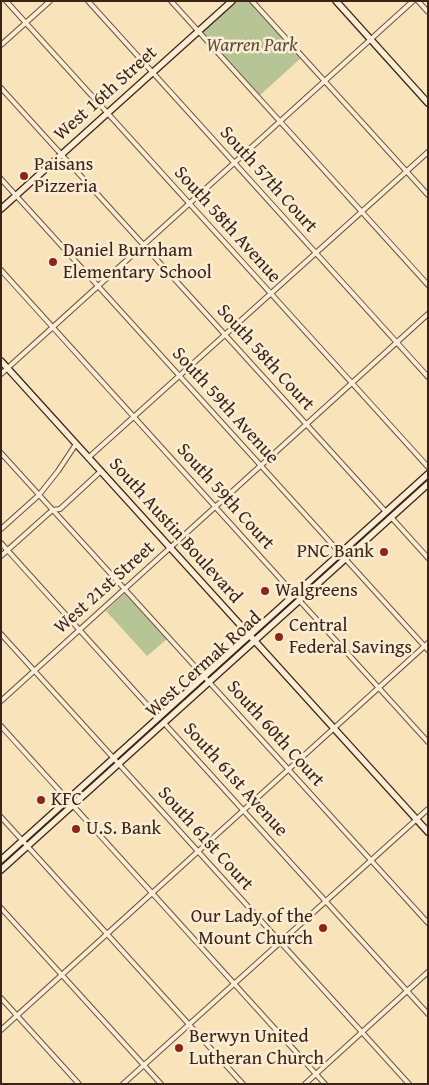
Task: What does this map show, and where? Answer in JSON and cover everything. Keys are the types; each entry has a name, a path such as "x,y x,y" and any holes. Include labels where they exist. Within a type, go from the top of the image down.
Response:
{"main road":[{"name":"West 16th Street","path":"1,209 232,1"},
{"path":"336,1 428,103"},
{"name":"South Austin Boulevard","path":"1,361 428,832"},
{"name":"West Cermak Road","path":"297,597 345,559 428,474"},
{"name":"West Cermak Road","path":"1,860 162,720 297,597 340,554 428,484"},
{"name":"West Cermak Road","path":"1,870 73,805 116,761"}],"street":[{"name":"South 58th Avenue","path":"6,1 428,468"},
{"path":"1,45 50,1"},
{"name":"South 57th Court","path":"88,1 428,377"},
{"path":"171,1 428,285"},
{"path":"252,1 428,195"},
{"path":"1,374 413,1"},
{"path":"418,1 428,12"},
{"name":"South 58th Court","path":"1,88 428,558"},
{"path":"88,458 428,152"},
{"name":"South 59th Avenue","path":"1,179 340,554 426,645 428,650"},
{"name":"South 59th Court","path":"1,270 428,742"},
{"name":"West 21st Street","path":"1,701 428,314"},
{"path":"1,529 39,495 76,444"},
{"name":"South 60th Court","path":"1,453 428,924"},
{"path":"1,556 53,510 60,508 101,472"},
{"name":"South 61st Avenue","path":"1,543 428,1014"},
{"name":"South 61st Court","path":"1,634 409,1084"},
{"path":"1,1030 426,645"},
{"path":"1,726 325,1084"},
{"path":"123,1084 428,808"},
{"path":"1,817 243,1084"},
{"path":"1,908 161,1084"},
{"path":"305,1084 428,972"},
{"path":"1,998 79,1084"}],"green space":[{"name":"Warren Park","path":"236,1 250,1 301,58 259,96 203,34 203,31"},
{"path":"125,593 167,639 147,656 106,611"}],"place":[{"name":"Paisans Pizzeria","path":"24,176"},
{"name":"Daniel Burnham Elementary School","path":"53,262"},
{"name":"PNC Bank","path":"384,552"},
{"name":"Walgreens","path":"265,591"},
{"name":"Central Federal Savings","path":"279,637"},
{"name":"KFC","path":"41,800"},
{"name":"U.S. Bank","path":"76,829"},
{"name":"Our Lady of the Mount Church","path":"323,928"},
{"name":"Berwyn United Lutheran Church","path":"179,1048"}]}
